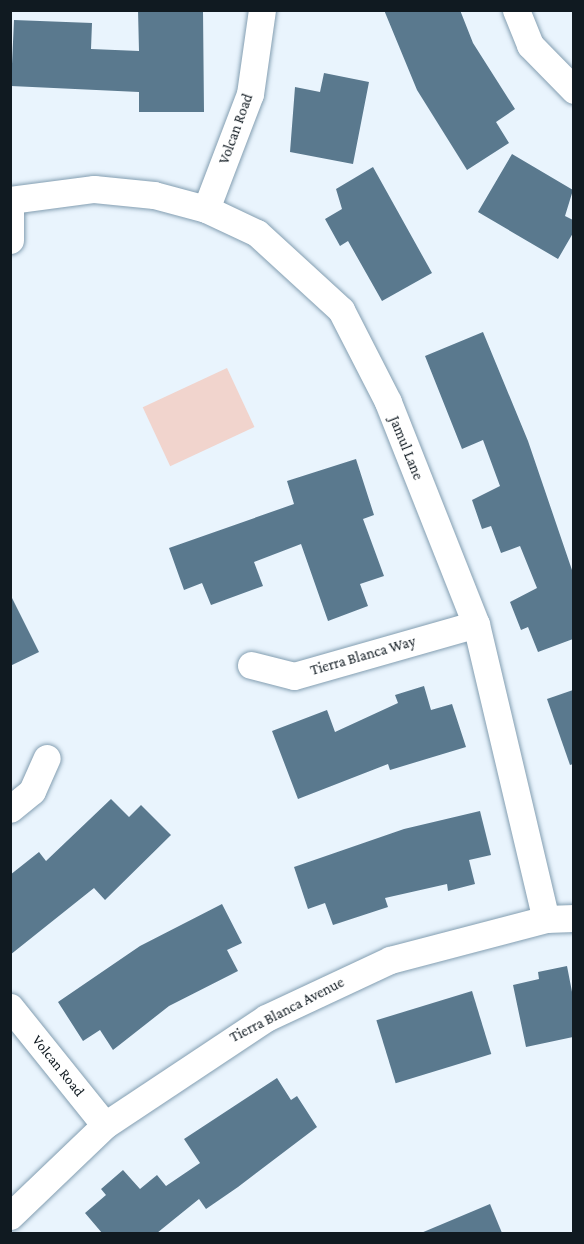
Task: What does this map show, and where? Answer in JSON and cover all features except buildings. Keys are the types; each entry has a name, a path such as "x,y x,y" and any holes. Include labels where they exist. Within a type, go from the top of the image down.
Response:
{"street":[{"name":"Volcan Road","path":"206,209 250,94 262,10"},
{"path":"516,10 530,45 573,90"},
{"name":"Jamul Lane","path":"10,201 94,189 154,195 206,209 257,233 341,310 388,402 476,624 546,919"},
{"path":"10,201 10,240"},
{"name":"Tierra Blanca Way","path":"251,665 294,676 476,624"},
{"path":"10,809 32,791 47,758"},
{"path":"546,919 573,918"},
{"name":"Tierra Blanca Avenue","path":"10,1216 105,1125 266,1018 390,960 546,919"},
{"name":"Volcan Road","path":"10,1007 105,1125"}],"shaded area":[{"path":"227,368 254,427 170,466 143,407"}]}
